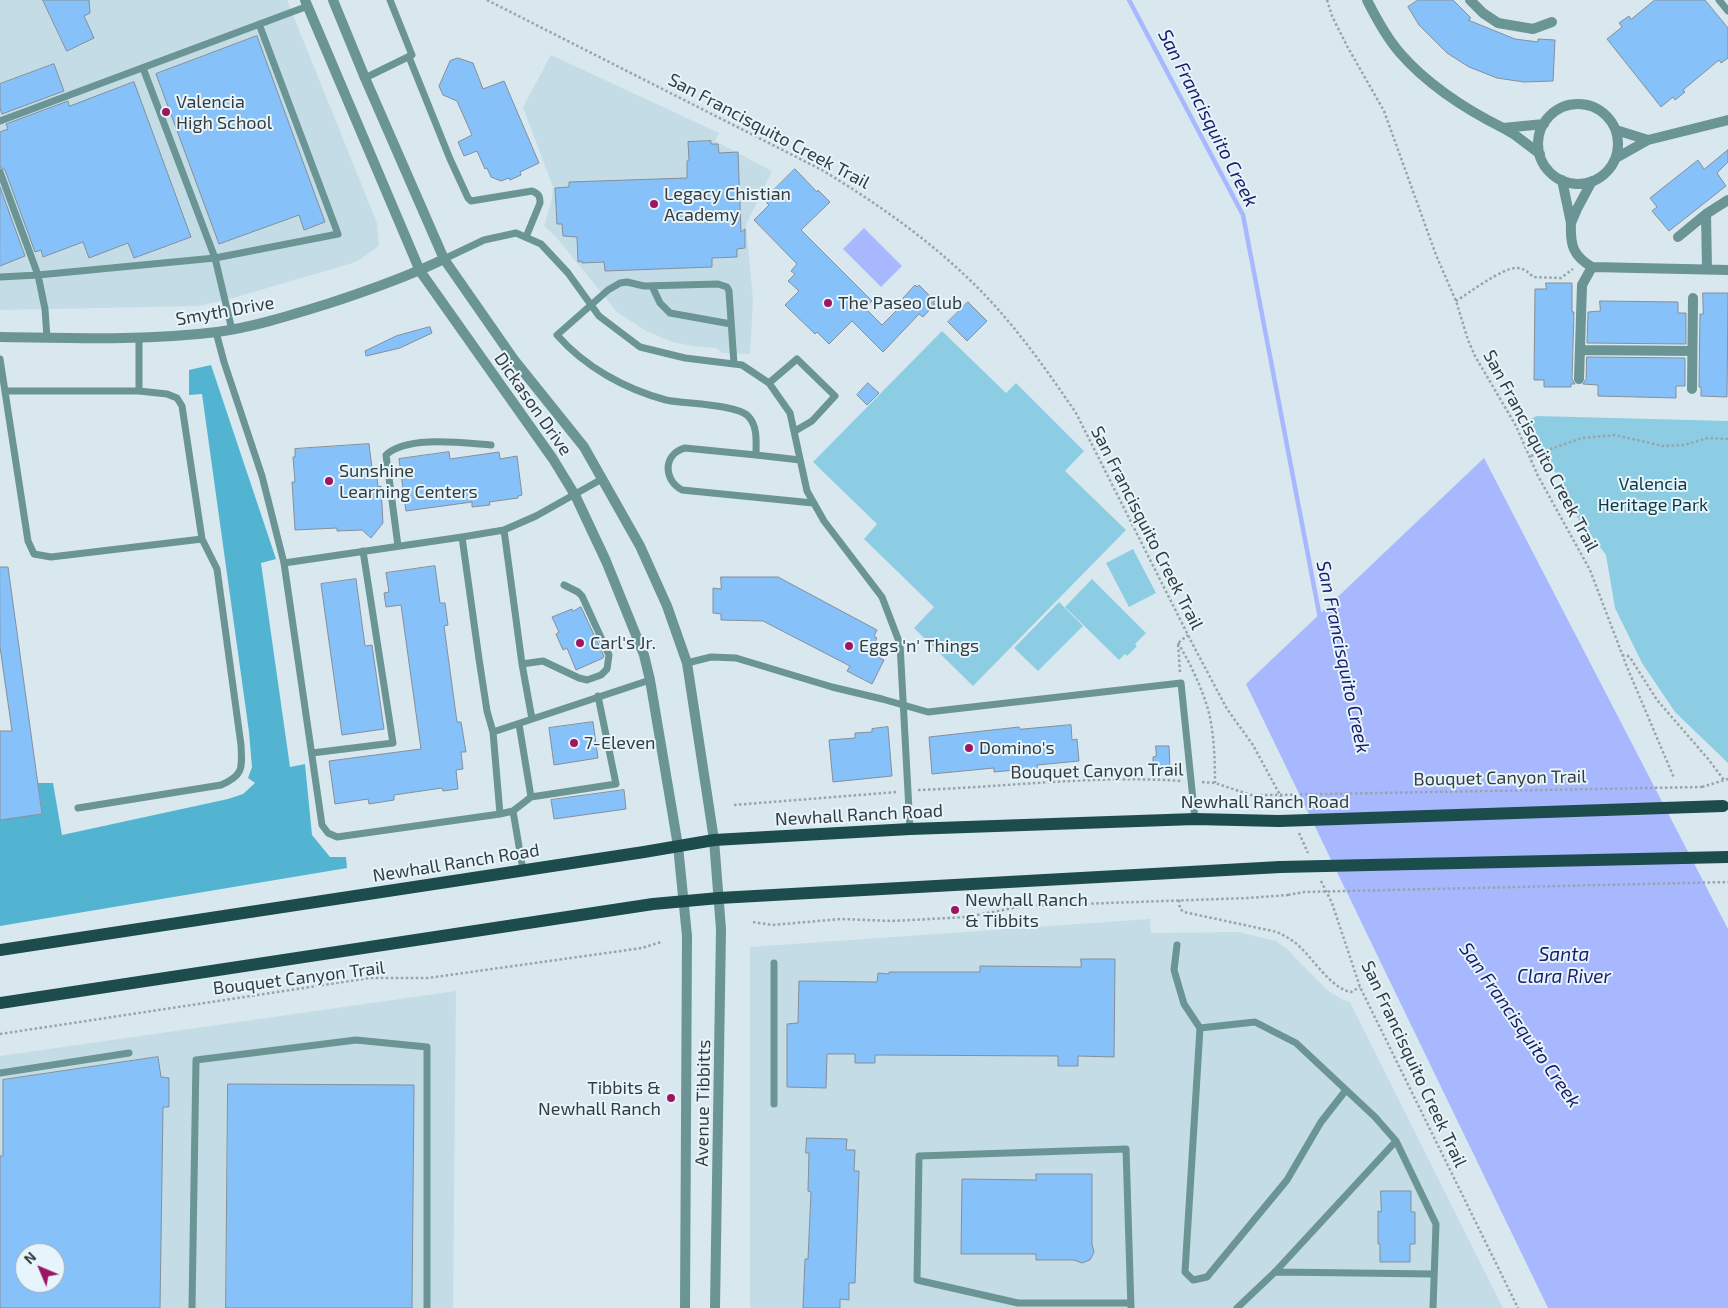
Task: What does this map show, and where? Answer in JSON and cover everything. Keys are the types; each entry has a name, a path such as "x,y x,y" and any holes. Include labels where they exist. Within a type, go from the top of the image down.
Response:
{"main road":[{"name":"Newhall Ranch Road","path":"0,950 714,840 910,829 1195,819 1726,806"},
{"path":"0,1003 648,905 719,898 1280,867 1728,857"}],"street":[{"name":"Dickason Drive","path":"333,0 444,259 515,361 584,447 640,546 667,606 687,663 714,840"},
{"path":"1367,0 1399,52 1426,79 1472,112 1515,135 1540,154"},
{"path":"1470,0 1498,23 1533,29 1552,22"},
{"name":"Dickason Drive","path":"307,3 420,271 553,459 575,494 606,561 644,655 650,680 678,846"},
{"path":"1576,104 1588,105 1600,110 1616,130 1618,148 1616,158 1602,176 1592,181 1572,184 1552,174 1544,165 1538,144 1544,124 1552,114 1563,107 1576,104"},
{"path":"1616,158 1648,140 1728,120"},
{"path":"1502,128 1544,124"},
{"path":"1616,130 1648,140"},
{"path":"1562,180 1572,223"},
{"path":"1592,181 1577,209 1570,236 1575,252 1581,260 1592,267 1728,270"},
{"path":"1678,237 1706,214 1728,200"},
{"path":"1706,214 1707,269"},
{"name":"Smyth Drive","path":"0,338 138,338 232,330 288,316 346,298 420,271 444,259"},
{"path":"1579,379 1582,285 1592,267"},
{"path":"1692,389 1693,298"},
{"path":"1580,350 1692,352"},
{"name":"Avenue Tibbitts","path":"714,840 721,929 715,1308"},
{"name":"Avenue Tibbitts","path":"678,846 687,936 685,1308"}],"lane":[{"path":"365,78 409,57 412,53 390,0"},
{"path":"1719,0 1728,11"},
{"path":"0,121 259,24 307,3"},
{"path":"0,277 215,258 338,234 259,24"},
{"path":"409,57 450,159 468,198 471,201 532,191 537,193 540,203 526,238"},
{"path":"143,68 215,258 232,330"},
{"path":"0,172 38,274 45,309 47,338"},
{"path":"444,259 484,240 516,233 541,244 568,273 599,316 640,347 685,358 742,365 769,383 790,413 807,491 813,503 824,521 882,597 900,644 910,829"},
{"path":"734,364 729,291 723,284 652,286 620,283 608,290 557,335 576,355 609,378 635,390 667,400 726,408 746,414 752,420 754,427 756,455"},
{"path":"652,286 660,303 670,312 731,324"},
{"path":"216,332 224,362 262,476 284,563 322,825 328,833 337,837 500,814 513,811 531,797 616,784 598,696"},
{"path":"138,338 139,391"},
{"path":"769,383 797,359 835,396 812,421 795,431"},
{"path":"0,360 28,542 34,554 51,558 202,539"},
{"path":"5,391 139,391 167,394 177,398 182,406 202,539 218,569 241,745 242,766 234,779 221,785 78,808"},
{"path":"398,546 386,454 394,448 436,441 491,445"},
{"path":"800,460 685,448 677,450 671,456 668,467 670,479 675,486 682,490 813,503"},
{"path":"284,563 504,530 522,523 602,479"},
{"path":"504,530 522,664 532,719"},
{"path":"462,537 487,711 493,732 500,814"},
{"path":"312,753 393,743 363,552"},
{"path":"522,664 543,661 587,680 601,675 608,669 609,656 582,596 564,585"},
{"path":"687,663 711,657 736,658 832,687 928,712 1181,684 1195,819"},
{"path":"493,732 650,680"},
{"path":"519,724 531,797"},
{"path":"513,811 523,870"},
{"path":"1177,945 1174,970 1184,1004 1200,1028 1185,1272 1193,1280 1207,1277 1286,1180 1321,1122 1346,1090"},
{"path":"774,963 774,1104"},
{"path":"1200,1028 1255,1022 1296,1044 1375,1117 1396,1141 1436,1224 1433,1308"},
{"path":"192,1308 196,1060 356,1040 427,1047 428,1308"},
{"path":"0,1073 129,1054"},
{"path":"1237,1308 1275,1272 1396,1141"},
{"path":"1126,1149 1130,1306 1018,1303 917,1280 919,1156 1126,1149"},
{"path":"1275,1272 1434,1274"}],"path":[{"name":"San Francisquito Creek Trail","path":"488,0 822,170 862,194 900,221 977,288 1014,328 1076,413 1188,635 1227,708 1253,745 1284,818"},
{"name":"San Francisquito Creek Trail","path":"1327,0 1346,46 1384,111 1475,356 1502,401 1531,456 1538,476 1590,570 1622,655 1674,778"},
{"path":"1456,301 1501,272 1515,268 1526,270 1533,277 1562,278 1581,260"},
{"path":"1531,456 1582,438 1615,435 1663,446 1684,445 1708,438 1728,439"},
{"path":"1178,643 1188,635"},
{"path":"1178,643 1181,684"},
{"path":"1178,643 1192,667 1208,708 1215,759 1215,783"},
{"path":"1622,655 1628,656 1631,659 1657,700 1724,780"},
{"name":"Bouquet Canyon Trail","path":"734,805 1039,782 1149,779 1215,783 1251,795 1270,796 1702,787 1728,779"},
{"path":"1298,832 1311,859"},
{"name":"San Francisquito Creek Trail","path":"1319,876 1332,903 1360,987 1518,1308"},
{"path":"753,922 772,925 841,918 892,921 967,916 1023,906 1248,898 1304,892 1728,882"},
{"path":"1179,900 1180,909 1184,912 1277,932 1300,946 1340,989 1351,992 1360,987"},
{"name":"Bouquet Canyon Trail","path":"0,1034 370,978 428,978 642,948 660,942"}],"shaded area":[{"name":"Valencia High School","path":"0,0 287,0 377,223 379,246 356,262 199,306 0,310"},
{"name":"Legacy Chistian Academy","path":"551,55 719,133 715,141 772,171 746,225 753,300 750,354 723,353 716,348 672,342 646,331 617,312 557,238 544,226 552,199 553,187 523,107"},
{"path":"211,365 276,559 261,563 290,767 305,764 312,835 330,857 346,857 347,868 0,926 0,820 42,814 38,783 53,783 62,835 228,799 243,794 255,783 248,778 252,767 249,732 202,394 189,395 189,370"},
{"path":"1150,919 1151,933 1238,932 1276,941 1288,950 1327,990 1350,1002 1503,1308 750,1308 750,947"},
{"path":"456,991 453,1308 0,1308 0,1056"}],"green space":[{"path":"942,331 1006,393 1016,383 1084,451 1065,471 1126,530 973,686 914,628 934,607 864,539 877,524 813,462"},
{"name":"Valencia Heritage Park","path":"1537,416 1728,421 1728,763 1675,712 1642,663 1615,608 1606,555 1577,517 1561,478 1541,458 1526,421"},
{"path":"1133,549 1156,593 1129,607 1106,563"},
{"path":"1092,579 1146,633 1127,656 1125,654 1119,660 1065,607"},
{"path":"1059,602 1083,626 1038,671 1014,648"}],"water":[{"path":"864,228 902,266 881,287 843,249"},
{"name":"Santa Clara River","path":"1484,458 1728,929 1728,1308 1548,1308 1246,684"}],"building":[{"path":"43,0 89,0 90,13 84,16 94,38 67,51"},
{"path":"1418,0 1453,0 1471,18 1468,20 1515,39 1538,42 1538,39 1555,40 1553,81 1524,82 1497,78 1469,67 1447,53 1419,25 1408,7"},
{"path":"1655,0 1705,0 1728,28 1728,58 1721,63 1719,60 1683,90 1685,92 1675,100 1673,97 1661,107 1607,39 1622,27 1619,23 1629,16 1631,19"},
{"path":"257,36 325,222 304,230 299,215 219,244 156,74"},
{"path":"458,58 473,63 483,89 504,81 539,163 520,172 521,175 510,180 509,178 501,181 491,177 477,151 464,156 458,142 472,135 457,101 443,95 439,86 450,61"},
{"path":"54,64 64,91 2,114 0,108 0,84"},
{"path":"134,82 191,237 134,258 128,243 89,258 83,242 43,257 41,250 35,252 5,170 0,167 0,132 8,129 6,124 68,101 69,106"},
{"path":"711,141 711,144 718,144 719,153 738,152 741,232 745,229 745,248 737,249 737,257 712,258 712,267 605,271 604,262 578,262 577,237 563,236 562,224 557,224 555,188 569,187 569,182 687,178 688,142"},
{"path":"1728,150 1728,162 1717,173 1726,186 1669,231 1652,211 1657,207 1650,198 1698,160 1704,169"},
{"path":"795,169 817,192 818,190 830,202 801,230 872,301 865,308 882,325 904,303 903,298 915,285 917,287 919,285 935,301 933,303 935,304 923,317 919,314 883,352 852,321 829,344 817,332 815,334 785,305 799,291 788,281 795,274 791,271 797,264 754,220 769,205 764,200"},
{"path":"0,187 25,256 0,266"},
{"path":"1546,283 1572,283 1572,312 1574,312 1572,379 1575,384 1571,384 1571,387 1544,387 1544,380 1534,380 1535,289 1546,289"},
{"path":"1703,293 1728,293 1727,397 1701,396 1701,387 1699,387 1700,314 1703,314"},
{"path":"1600,301 1678,302 1678,313 1686,313 1686,344 1587,343 1588,312 1600,311"},
{"path":"968,302 987,321 967,341 948,322"},
{"path":"430,327 432,333 400,348 366,356 365,351 396,336"},
{"path":"1587,357 1685,358 1685,386 1676,386 1676,398 1598,396 1598,385 1583,384 1586,379"},
{"path":"868,383 879,393 867,405 857,395"},
{"path":"369,444 372,468 376,467 378,487 381,486 383,523 371,538 362,530 337,531 337,528 295,530 292,482 295,482 293,457 295,457 295,449"},
{"path":"449,452 450,459 499,452 500,459 517,456 522,495 518,496 518,498 489,502 490,505 472,507 472,502 406,511 399,459"},
{"path":"435,566 440,603 445,603 448,625 444,626 457,722 461,722 466,752 461,752 463,769 456,770 458,789 443,791 442,788 394,795 394,800 369,804 368,799 335,804 329,761 421,749 401,605 386,607 384,593 389,592 386,573"},
{"path":"0,567 8,567 42,814 0,820 0,731 12,731 0,647"},
{"path":"721,577 778,577 877,630 874,636 877,638 869,653 884,660 872,684 847,671 850,666 763,621 721,620 721,614 713,613 713,588 721,589"},
{"path":"356,579 365,646 372,645 384,729 342,735 321,584"},
{"path":"581,607 604,656 576,670 567,648 563,650 556,634 559,632 552,617"},
{"path":"593,722 598,758 554,765 549,728"},
{"path":"1071,725 1072,740 1077,739 1079,761 1037,765 1038,768 994,772 994,768 932,774 929,737 1019,727 1020,729"},
{"path":"888,727 892,776 833,782 829,740 855,738 855,733 872,732 872,729"},
{"path":"1156,746 1169,746 1170,769 1153,770 1153,757 1156,756"},
{"path":"624,790 626,809 554,819 551,800"},
{"path":"1081,959 1115,959 1114,1057 1078,1056 1078,1066 1058,1066 1058,1056 875,1055 875,1063 855,1063 855,1054 827,1054 826,1088 787,1087 787,1024 798,1023 799,981 877,982 878,973 980,972 980,966 1081,967"},
{"path":"158,1057 161,1077 169,1078 169,1107 163,1107 160,1308 0,1308 0,1156 3,1156 3,1080"},
{"path":"228,1084 414,1085 412,1308 226,1308"},
{"path":"807,1138 847,1139 846,1150 855,1150 854,1171 859,1171 855,1283 849,1283 849,1300 840,1299 840,1308 803,1308 805,1259 808,1259 811,1192 808,1191 809,1153 806,1153"},
{"path":"1036,1174 1092,1174 1092,1244 1094,1252 1090,1260 1082,1263 1074,1260 1036,1260 1036,1254 961,1254 962,1179 1036,1180"},
{"path":"1381,1191 1411,1191 1411,1212 1415,1212 1415,1244 1410,1244 1410,1262 1380,1262 1378,1211 1381,1212"}],"waterway":[{"name":"San Francisquito Creek","path":"1129,0 1243,215 1320,618"}],"place":[{"name":"Valencia High School","path":"166,112"},
{"name":"Legacy Chistian Academy","path":"654,204"},
{"name":"The Paseo Club","path":"828,303"},
{"name":"Sunshine Learning Centers","path":"329,481"},
{"name":"Carl's Jr.","path":"580,643"},
{"name":"Eggs 'n' Things","path":"849,646"},
{"name":"7-Eleven","path":"574,743"},
{"name":"Domino's","path":"969,748"},
{"name":"Newhall Ranch & Tibbits","path":"955,910"},
{"name":"Tibbits & Newhall Ranch","path":"671,1098"}]}
